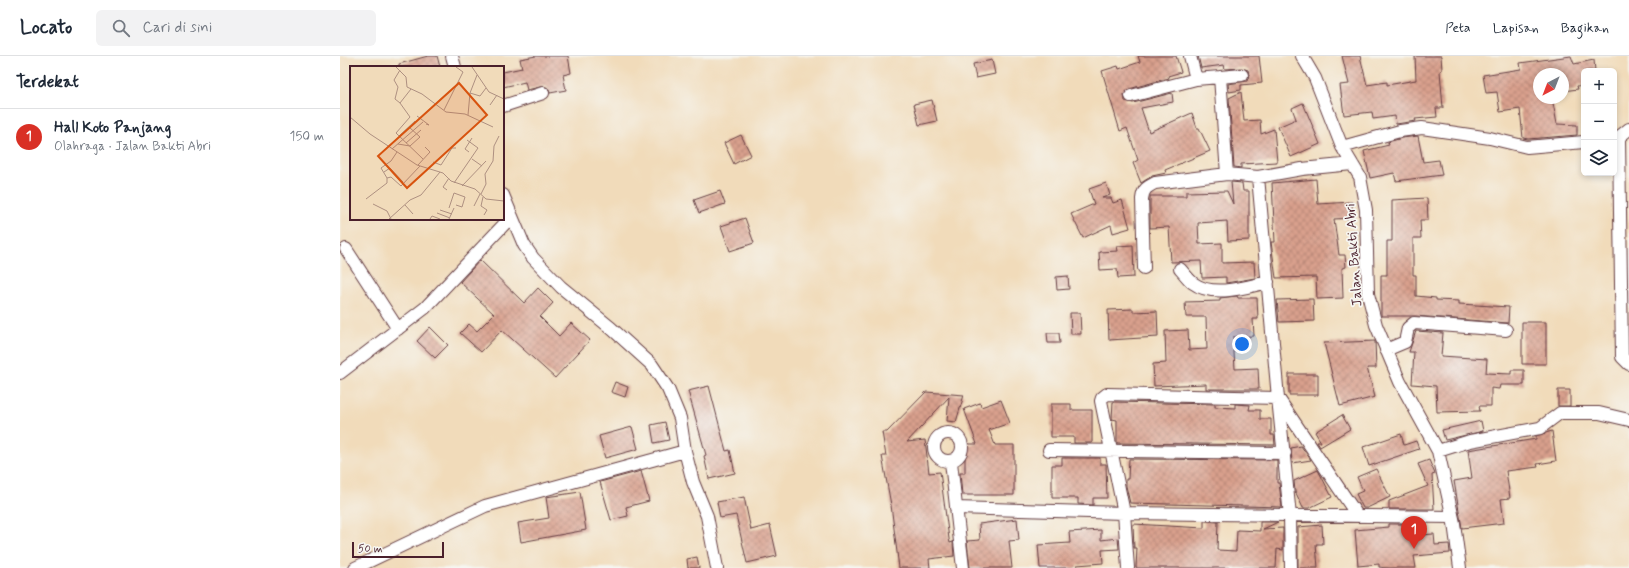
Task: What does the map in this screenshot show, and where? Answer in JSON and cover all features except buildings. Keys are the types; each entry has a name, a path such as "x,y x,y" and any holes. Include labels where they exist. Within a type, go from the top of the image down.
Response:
{"street":[{"path":"452,56 455,66"},
{"path":"1190,56 1196,79"},
{"name":"Jalan Bakti Abri","path":"1302,56 1315,78 1342,147 1360,177 1364,191 1368,294 1376,325 1400,382 1438,451 1452,517 1460,568"},
{"path":"1132,96 1196,79 1242,75"},
{"path":"1220,77 1227,174"},
{"path":"504,106 543,93"},
{"path":"1342,147 1400,131 1422,128 1490,138 1527,147 1581,142"},
{"path":"1629,129 1617,139 1622,357 1629,364"},
{"path":"1144,268 1143,192 1155,183 1227,174 1258,177 1302,169 1352,164"},
{"path":"1258,177 1278,398 1285,453 1290,516 1291,568"},
{"path":"504,198 511,217 533,258 561,287 611,328 652,365 668,389 680,418 685,451 693,482 707,516 717,568"},
{"path":"340,373 425,308 511,217"},
{"path":"346,249 398,329"},
{"path":"1180,269 1193,283 1209,290 1238,289 1268,282"},
{"path":"1386,350 1405,342 1408,328 1414,323 1506,330"},
{"path":"1128,568 1124,513 1101,401 1102,398 1107,394 1278,398"},
{"path":"1278,398 1357,515"},
{"path":"1438,451 1470,442 1540,428 1560,412 1599,413 1629,420"},
{"path":"1049,450 1285,453"},
{"path":"355,568 485,506 685,451"},
{"path":"951,462 963,568"},
{"path":"956,508 1124,513 1452,517"}],"place":[{"name":"Hall Koto Panjang","path":"1414,549"}]}
